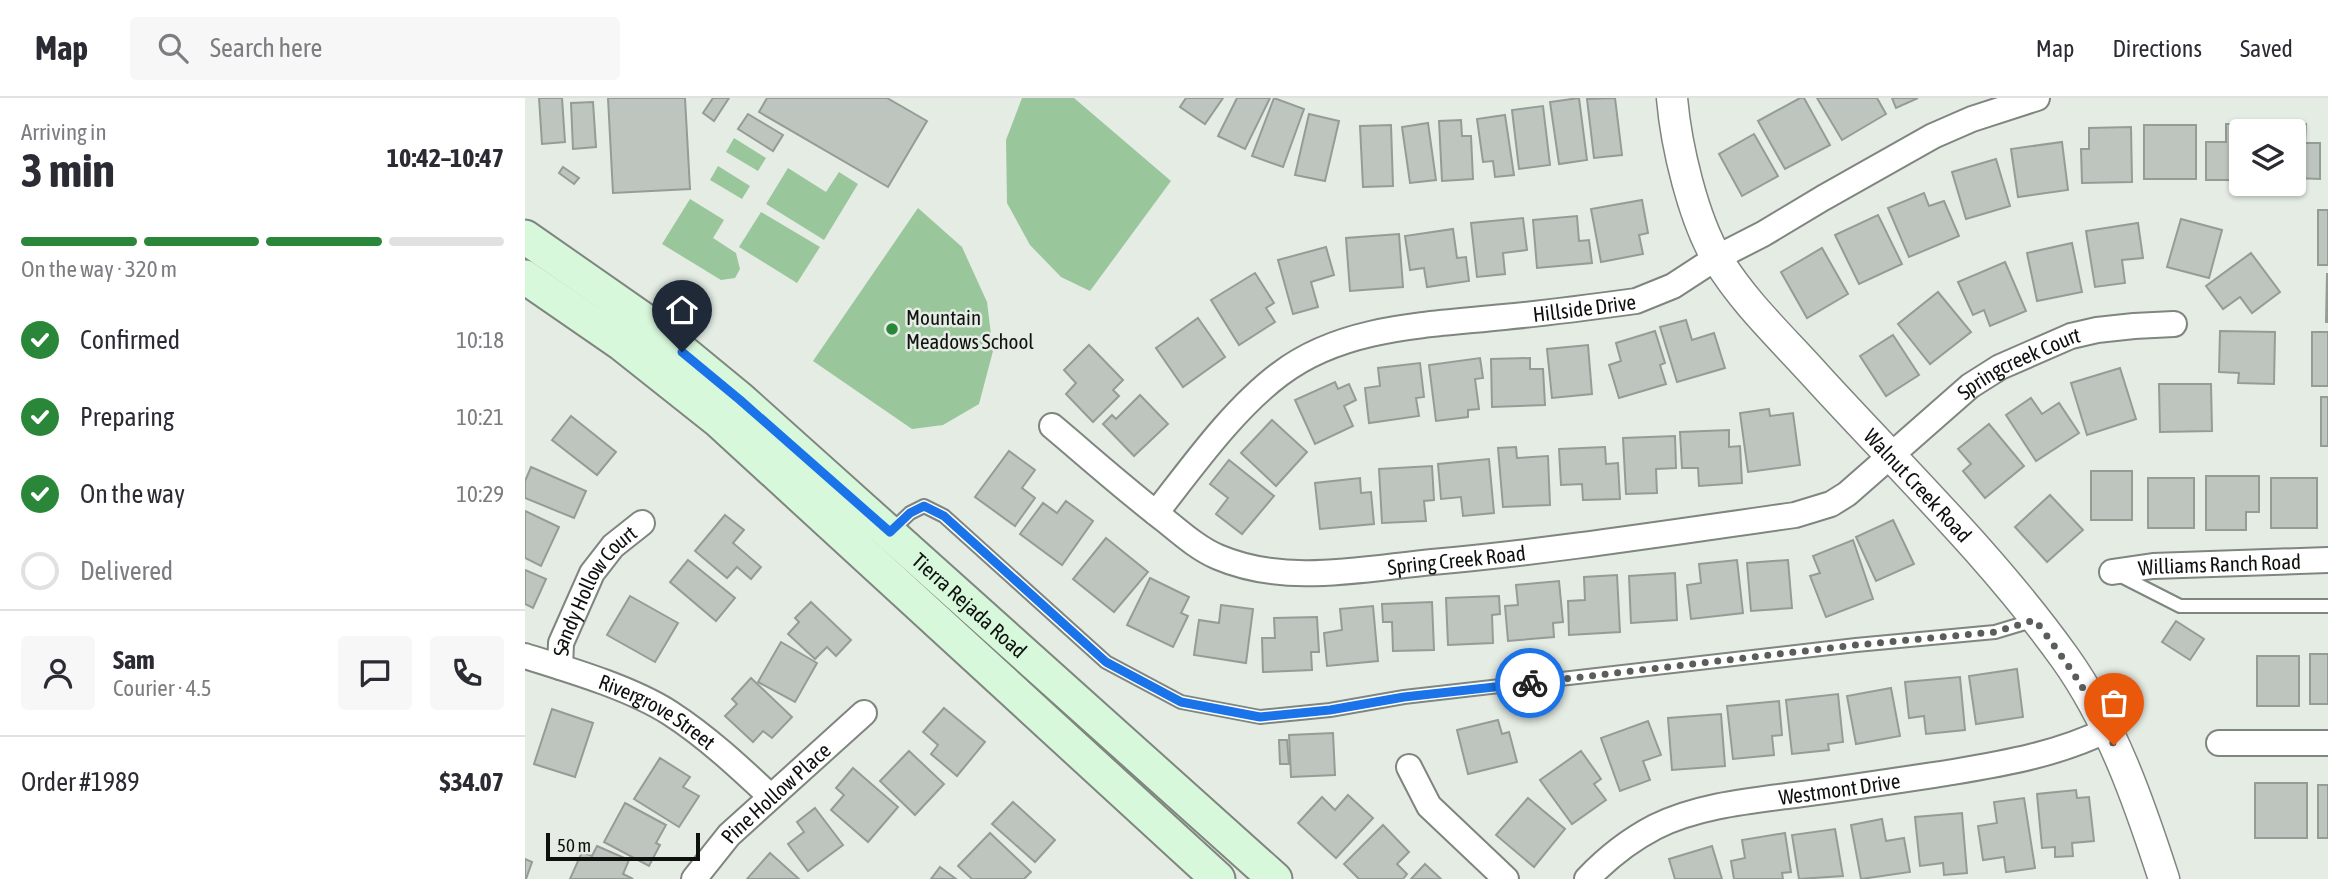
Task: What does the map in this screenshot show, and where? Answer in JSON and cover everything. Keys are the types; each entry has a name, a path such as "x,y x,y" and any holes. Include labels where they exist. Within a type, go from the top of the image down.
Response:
{"main road":[{"name":"Tierra Rejada Road","path":"525,237 655,329 740,400 1275,879"},
{"name":"Tierra Rejada Road","path":"525,277 622,344 719,421 1218,879"}],"street":[{"name":"Walnut Creek Road","path":"1672,98 1690,191 1716,258 1742,294 1890,458 1964,534 2065,659 2097,708 2107,730 2125,771 2164,879"},
{"name":"Hillside Drive","path":"1156,513 1206,449 1262,388 1282,372 1329,347 1385,331 1636,301 1673,286 1716,258 1763,234 1933,136 1972,119 2037,98"},
{"name":"Springcreek Court","path":"1890,458 1970,386 2000,367 2071,336 2122,327 2174,324"},
{"name":"Spring Creek Road","path":"1052,426 1194,543 1216,556 1240,565 1283,573 1321,573 1506,555 1795,515 1839,499 1890,458"},
{"name":"Sandy Hollow Court","path":"560,667 561,643 592,573 613,546 642,523"},
{"name":"Williams Ranch Road","path":"2112,572 2153,566 2328,560"},
{"name":"Rivergrove Street","path":"525,656 633,695 669,712 714,746 770,796"},
{"name":"Pine Hollow Place","path":"694,879 729,835 865,713"},
{"name":"Westmont Drive","path":"1587,879 1616,853 1654,828 1703,811 2013,762 2059,750 2107,730"},
{"path":"2219,743 2328,743"},
{"path":"1409,767 1434,813 1506,879"}],"lane":[{"path":"890,532 910,513 924,506 944,516 1106,662 1181,702 1260,717 1330,710 1404,697 1856,645 1995,632 2035,620"},
{"path":"2112,572 2180,606 2328,606"}],"green space":[{"path":"1022,98 1074,98 1171,181 1090,291 1061,277 1030,245 1007,203 1006,140"},
{"path":"734,138 766,158 758,171 726,152"},
{"path":"718,166 750,186 742,199 710,180"},
{"path":"788,168 826,192 839,172 858,184 824,240 766,204"},
{"path":"690,199 724,220 713,238 736,253 740,269 735,278 721,280 662,244"},
{"path":"918,208 962,247 987,302 993,351 979,404 943,425 912,429 813,361"},
{"path":"761,212 820,247 797,283 739,247"}],"building":[{"path":"539,98 562,98 565,142 542,144"},
{"path":"608,98 685,98 690,189 613,193"},
{"path":"713,98 729,98 714,121 703,113"},
{"path":"767,98 887,98 927,121 888,187 759,112"},
{"path":"1186,98 1223,98 1205,124 1180,107"},
{"path":"1237,98 1270,98 1245,149 1218,136"},
{"path":"1274,98 1304,109 1283,167 1252,156"},
{"path":"1579,98 1587,160 1559,164 1550,102"},
{"path":"1615,98 1622,155 1594,158 1587,99"},
{"path":"1804,98 1830,145 1785,169 1758,121"},
{"path":"1817,98 1877,98 1886,114 1842,140"},
{"path":"1892,98 1918,98 1896,108"},
{"path":"593,102 596,147 573,149 571,103"},
{"path":"1543,106 1550,165 1519,169 1512,110"},
{"path":"748,114 783,135 773,151 738,129"},
{"path":"1309,114 1339,121 1325,181 1295,175"},
{"path":"1505,115 1514,175 1495,177 1493,161 1483,162 1477,119"},
{"path":"1461,120 1462,136 1471,136 1473,179 1442,181 1439,121"},
{"path":"1428,123 1436,180 1410,183 1402,127"},
{"path":"2226,124 2229,124 2229,180 2206,180 2206,142 2226,142"},
{"path":"1391,125 1393,186 1363,187 1360,126"},
{"path":"2144,125 2196,125 2196,179 2144,179"},
{"path":"2131,127 2132,182 2082,183 2081,149 2089,149 2089,128"},
{"path":"1754,134 1778,176 1742,196 1719,154"},
{"path":"2062,142 2068,190 2018,197 2011,149"},
{"path":"2306,143 2320,143 2320,179 2306,178"},
{"path":"1996,159 2010,206 1966,219 1952,172"},
{"path":"563,167 579,178 574,184 559,173"},
{"path":"1924,193 1929,206 1944,201 1959,236 1909,257 1888,208"},
{"path":"1642,200 1648,233 1639,235 1643,254 1601,262 1591,209"},
{"path":"2318,210 2328,210 2328,265 2318,265"},
{"path":"1878,215 1902,264 1859,284 1835,235"},
{"path":"1577,216 1579,241 1589,240 1592,263 1537,268 1533,220"},
{"path":"1523,218 1527,250 1503,253 1505,274 1477,277 1471,223"},
{"path":"2181,219 2222,230 2209,278 2167,267"},
{"path":"2138,223 2143,258 2122,260 2125,283 2095,287 2086,231"},
{"path":"1453,229 1457,258 1466,257 1469,281 1427,287 1424,268 1410,270 1405,236"},
{"path":"1399,234 1403,287 1350,291 1346,238"},
{"path":"2072,243 2082,292 2037,301 2027,253"},
{"path":"1326,247 1334,275 1311,282 1318,307 1293,314 1278,260"},
{"path":"1822,248 1848,294 1807,318 1781,272"},
{"path":"2251,253 2280,292 2252,313 2240,297 2223,309 2206,286"},
{"path":"2005,262 2026,311 1990,326 1984,310 1973,315 1958,282"},
{"path":"1255,273 1274,303 1266,308 1275,322 1239,345 1211,300"},
{"path":"2327,274 2328,322 2326,322"},
{"path":"1938,292 1971,332 1930,364 1898,324"},
{"path":"1198,318 1225,357 1183,387 1156,348"},
{"path":"1686,320 1692,340 1714,333 1725,368 1677,382 1660,327"},
{"path":"1655,331 1665,363 1660,365 1666,384 1619,398 1609,365 1621,361 1616,343"},
{"path":"2220,331 2275,332 2274,384 2238,383 2239,373 2219,372"},
{"path":"2312,332 2328,332 2328,386 2312,386"},
{"path":"1893,335 1919,375 1886,396 1860,356"},
{"path":"1089,345 1123,380 1113,390 1119,396 1093,422 1066,394 1076,383 1064,370"},
{"path":"1588,345 1592,394 1552,398 1547,349"},
{"path":"1480,358 1483,378 1475,379 1479,409 1468,410 1468,417 1436,421 1429,365"},
{"path":"1530,358 1530,369 1543,369 1545,405 1492,407 1491,359"},
{"path":"1420,363 1424,397 1416,398 1419,416 1369,423 1365,388 1380,386 1378,368"},
{"path":"2120,368 2136,419 2087,435 2071,383"},
{"path":"1335,382 1338,389 1349,384 1356,400 1344,406 1353,426 1315,444 1295,400"},
{"path":"2159,384 2211,384 2212,431 2160,432"},
{"path":"1140,395 1168,424 1134,456 1103,424 1112,415 1116,419"},
{"path":"2321,397 2328,397 2328,446 2321,446"},
{"path":"2031,398 2042,414 2059,403 2079,433 2036,461 2006,415"},
{"path":"1769,409 1770,416 1793,413 1800,465 1748,472 1740,413"},
{"path":"571,416 616,452 597,475 552,440"},
{"path":"1272,420 1307,452 1276,486 1241,453"},
{"path":"1989,424 2024,466 1985,498 1963,471 1971,464 1958,449"},
{"path":"1729,430 1729,447 1740,446 1742,483 1699,486 1698,468 1682,468 1680,432"},
{"path":"1675,436 1676,468 1656,469 1657,493 1626,494 1623,438"},
{"path":"1516,447 1517,458 1548,456 1550,505 1503,507 1498,448"},
{"path":"1605,447 1606,464 1618,463 1620,499 1583,500 1582,484 1561,485 1559,449"},
{"path":"1009,451 1035,470 1022,488 1035,498 1015,526 975,497"},
{"path":"1489,459 1494,513 1463,516 1461,497 1441,499 1438,464"},
{"path":"1229,460 1274,496 1242,534 1216,514 1228,498 1210,484"},
{"path":"1432,466 1434,500 1424,501 1426,521 1382,523 1379,469"},
{"path":"531,467 586,491 574,518 525,498 525,481"},
{"path":"2091,471 2132,471 2132,520 2091,520"},
{"path":"2206,476 2259,476 2259,512 2246,512 2246,530 2206,530"},
{"path":"1360,478 1361,493 1371,492 1374,524 1320,529 1315,483"},
{"path":"2148,478 2194,478 2194,528 2148,528"},
{"path":"2271,478 2317,478 2317,528 2271,528"},
{"path":"2050,495 2083,530 2047,562 2015,527"},
{"path":"1066,501 1093,521 1062,565 1020,534 1043,503 1057,513"},
{"path":"525,511 559,527 541,566 525,558"},
{"path":"725,515 744,530 733,543 761,567 751,579 737,567 727,578 695,551"},
{"path":"1893,520 1914,564 1876,581 1856,537"},
{"path":"1106,538 1148,572 1114,612 1073,579"},
{"path":"1853,540 1873,599 1826,617 1810,576 1820,573 1813,556"},
{"path":"688,560 735,598 716,621 670,582"},
{"path":"1737,560 1743,613 1691,619 1687,585 1701,583 1699,564"},
{"path":"1788,560 1792,608 1751,611 1747,563"},
{"path":"525,570 546,579 533,608 525,604"},
{"path":"1675,573 1677,620 1631,623 1629,576"},
{"path":"1617,575 1620,632 1569,635 1568,601 1585,600 1584,577"},
{"path":"1150,578 1189,597 1181,613 1188,616 1173,647 1127,625"},
{"path":"1559,581 1563,622 1553,623 1554,637 1508,641 1505,606 1518,605 1516,585"},
{"path":"630,596 678,623 655,662 607,635"},
{"path":"1499,596 1500,614 1492,615 1493,643 1448,645 1446,598"},
{"path":"811,602 851,640 836,656 827,647 815,659 788,634 799,622 795,618"},
{"path":"1432,602 1434,650 1393,651 1392,622 1383,622 1382,604"},
{"path":"1221,605 1253,609 1246,663 1194,655 1199,620 1219,623"},
{"path":"1373,606 1378,661 1327,666 1324,633 1342,630 1340,609"},
{"path":"1317,617 1319,652 1311,652 1312,670 1263,672 1262,638 1275,638 1274,618"},
{"path":"2176,621 2204,639 2190,660 2162,642"},
{"path":"781,642 817,663 795,702 758,682"},
{"path":"2310,654 2328,654 2328,704 2310,704"},
{"path":"2257,656 2299,656 2299,706 2257,706"},
{"path":"2017,669 2023,717 1976,724 1969,676"},
{"path":"1960,677 1965,730 1926,734 1924,716 1909,718 1905,682"},
{"path":"751,678 792,717 772,738 763,731 753,742 725,716 737,704 732,699"},
{"path":"1891,688 1900,736 1856,744 1847,696"},
{"path":"1838,694 1843,742 1828,744 1829,750 1792,754 1786,700"},
{"path":"1779,701 1782,735 1772,736 1774,755 1733,759 1727,706"},
{"path":"944,708 985,742 957,776 931,754 938,745 923,732"},
{"path":"552,709 593,723 575,777 534,764"},
{"path":"1721,714 1725,766 1672,770 1668,718"},
{"path":"1498,720 1502,734 1509,732 1517,762 1468,774 1457,730"},
{"path":"1648,721 1661,755 1643,761 1650,780 1620,791 1601,738"},
{"path":"1333,733 1335,775 1291,777 1289,735"},
{"path":"1279,740 1287,740 1289,764 1280,764"},
{"path":"909,751 944,784 915,815 880,781"},
{"path":"1581,751 1601,779 1594,784 1606,800 1572,824 1540,780"},
{"path":"660,758 690,777 683,787 699,796 679,827 634,799"},
{"path":"853,768 898,807 868,842 831,810 844,795 836,788"},
{"path":"2255,783 2307,783 2307,838 2255,838"},
{"path":"2318,785 2328,785 2328,838 2318,838"},
{"path":"2076,790 2077,798 2089,797 2094,841 2072,843 2073,856 2055,857 2055,847 2042,848 2037,794"},
{"path":"1348,795 1373,818 1336,858 1298,823 1322,797 1335,810"},
{"path":"1528,798 1565,829 1534,867 1496,835"},
{"path":"2024,798 2035,868 2006,872 2004,857 1983,860 1978,826 1997,823 1994,802"},
{"path":"1013,802 1055,840 1035,862 992,824"},
{"path":"625,803 666,825 656,843 660,845 649,866 604,842"},
{"path":"815,808 843,845 808,871 788,844 804,832 797,822"},
{"path":"1962,813 1967,873 1944,875 1943,863 1920,866 1915,817"},
{"path":"1882,819 1886,841 1904,838 1910,872 1861,879 1851,825"},
{"path":"1383,825 1409,852 1397,864 1407,874 1403,879 1359,879 1344,864"},
{"path":"1835,829 1843,876 1799,879 1792,835"},
{"path":"990,833 1031,872 1024,879 972,879 958,866"},
{"path":"1785,833 1791,872 1782,873 1783,879 1734,879 1731,861 1745,858 1742,840"},
{"path":"597,846 629,860 623,874 633,879 570,879 582,852 592,856"},
{"path":"1712,846 1722,879 1675,879 1669,859"},
{"path":"770,853 799,879 747,879"},
{"path":"525,859 532,862 526,879 525,879"},
{"path":"1425,864 1441,879 1411,879"},
{"path":"940,867 956,879 931,879"}],"way so far":[{"path":"1530,683 1856,645 1995,632 2035,620 2097,708 2114,745"}],"place":[{"name":"Mountain Meadows School","path":"892,329"}],"route":[{"path":"682,352 890,532 910,513 924,506 944,516 1106,662 1181,702 1260,717 1530,683"}]}
